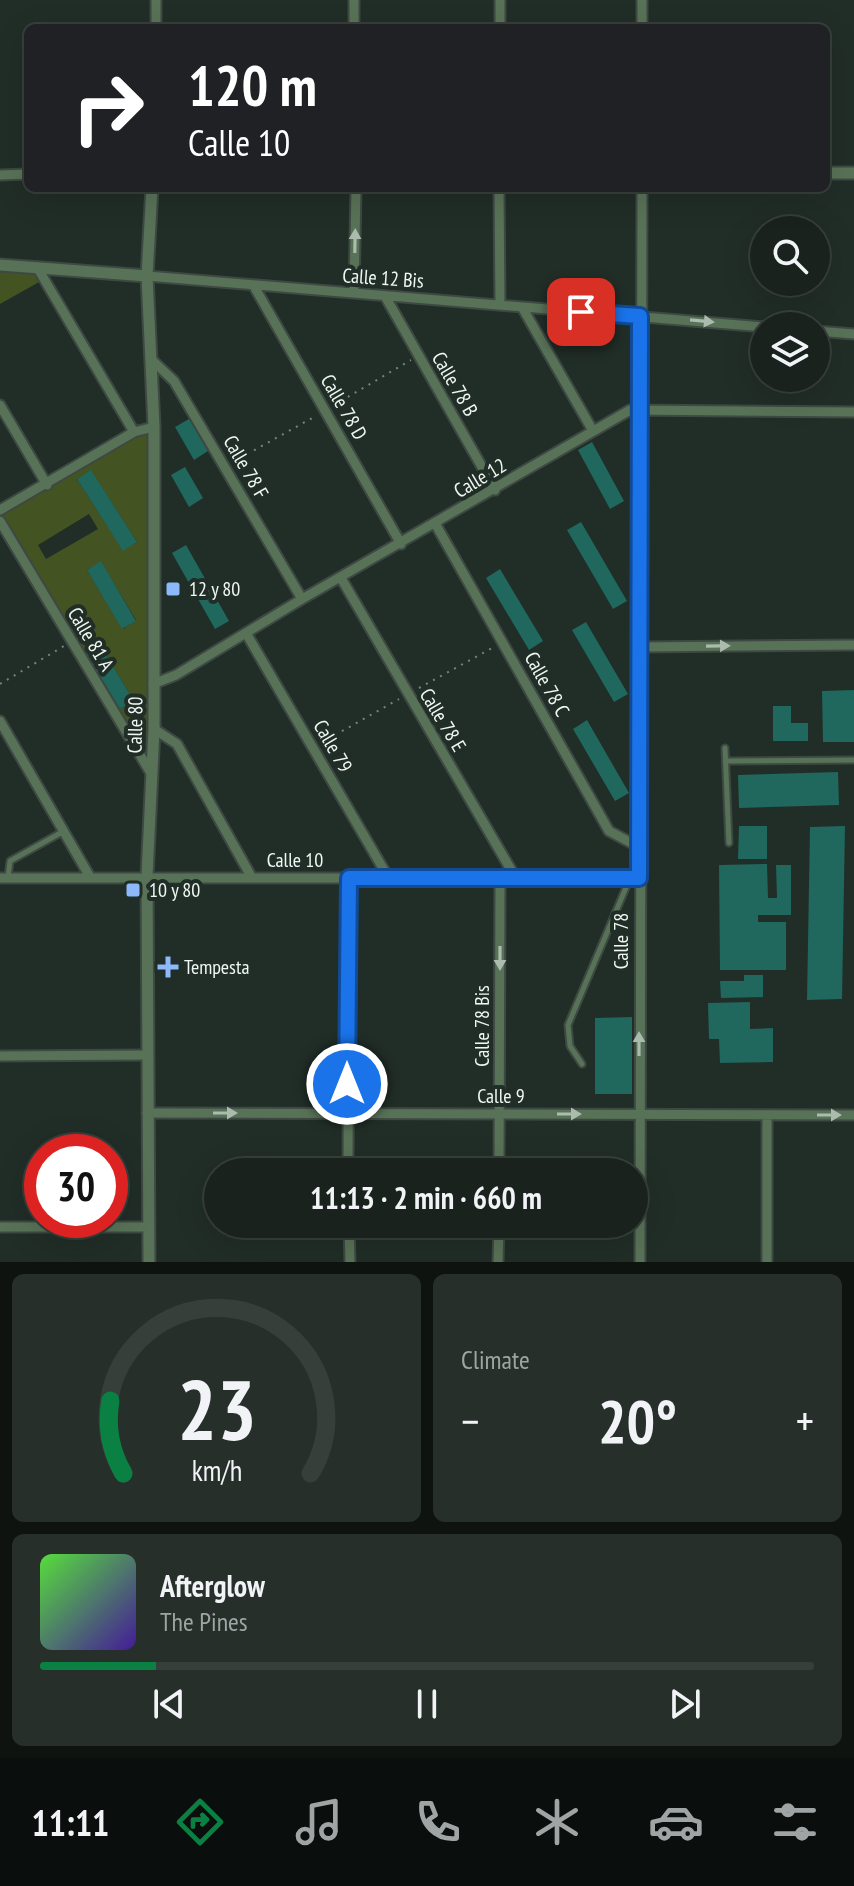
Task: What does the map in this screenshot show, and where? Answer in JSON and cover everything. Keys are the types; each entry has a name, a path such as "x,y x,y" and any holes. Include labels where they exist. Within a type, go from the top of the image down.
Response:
{"street":[{"path":"156,0 156,24"},
{"path":"354,0 354,24"},
{"path":"500,0 500,24"},
{"path":"642,0 642,24"},
{"path":"830,173 854,173"},
{"path":"0,175 24,174"},
{"name":"Calle 80","path":"149,1262 147,876 154,729 154,427 147,276 152,192"},
{"path":"354,293 356,192"},
{"path":"499,192 500,305"},
{"name":"Calle 78","path":"640,1262 635,878 639,847 642,192"},
{"name":"Calle 12 Bis","path":"0,265 750,326"},
{"path":"37,267 134,432"},
{"name":"Calle 78 D","path":"255,288 401,544"},
{"name":"Calle 78 B","path":"385,296 495,490"},
{"path":"522,307 593,431"},
{"path":"830,332 854,334"},
{"name":"Calle 78 F","path":"152,360 174,381 302,599"},
{"path":"0,405 47,485"},
{"name":"Calle 12","path":"153,684 176,675 593,431 639,409 854,412"},
{"path":"0,510 134,432 154,427"},
{"name":"Calle 81 A","path":"0,521 152,775"},
{"name":"Calle 78 C","path":"436,525 609,831 639,847"},
{"name":"Calle 78 E","path":"341,578 517,880"},
{"name":"Calle 79","path":"246,633 388,877"},
{"path":"640,647 854,645"},
{"path":"0,721 90,877"},
{"path":"154,729 177,744 252,878"},
{"name":"Calle 10","path":"4,878 635,878"},
{"path":"348,1158 349,878"},
{"name":"Calle 78 Bis","path":"499,1158 500,880"},
{"path":"0,1056 147,1055"},
{"name":"Calle 9","path":"147,1113 854,1115"},
{"path":"767,1115 767,1262"},
{"path":"0,1227 149,1227"},
{"path":"349,1238 350,1262"},
{"path":"498,1262 499,1238"}],"lane":[{"path":"725,748 729,843"},
{"path":"726,761 854,760"},
{"path":"4,878 10,861 64,831"},
{"path":"582,1064 570,1046 568,1025 635,878"}],"path":[{"path":"0,684 71,641"}],"green space":[{"path":"0,268 34,269 41,281 0,304"},
{"path":"154,427 152,775 0,521 0,510 134,432","holes":["91,471 137,542 123,550 77,479","89,514 98,529 46,559 38,545","101,562 136,620 123,629 87,570","99,643 134,701 120,709 86,651"]}],"building":[{"path":"189,419 208,451 194,460 175,427"},
{"path":"592,442 624,501 610,509 578,450"},
{"path":"185,467 203,498 189,507 171,475"},
{"path":"91,470 137,542 123,551 77,479"},
{"path":"581,522 627,601 613,609 567,530"},
{"path":"186,545 229,621 215,629 172,553"},
{"path":"101,561 136,621 122,629 87,570"},
{"path":"500,569 543,641 529,650 486,578"},
{"path":"586,622 628,694 614,702 572,630"},
{"path":"99,643 134,701 120,709 85,651"},
{"path":"854,690 854,742 823,742 822,691"},
{"path":"773,706 791,706 791,723 808,723 808,741 773,741"},
{"path":"587,720 629,793 615,801 573,729"},
{"path":"838,772 839,805 739,808 738,775"},
{"path":"739,826 767,826 767,859 738,859"},
{"path":"845,826 842,999 807,1000 810,827"},
{"path":"767,864 768,898 777,898 776,865 791,865 791,915 758,915 758,922 786,922 786,970 720,970 719,865"},
{"path":"744,975 763,975 763,997 721,998 720,981 744,981"},
{"path":"750,1002 750,1029 773,1028 773,1062 720,1063 719,1039 709,1039 708,1003"},
{"path":"632,1017 632,1094 595,1094 595,1018"}],"place":[{"name":"12 y 80","path":"173,589"},
{"name":"10 y 80","path":"133,890"},
{"name":"Tempesta","path":"168,967"}],"route":[{"path":"347,1084 349,878 639,878 640,316 581,312"}]}
